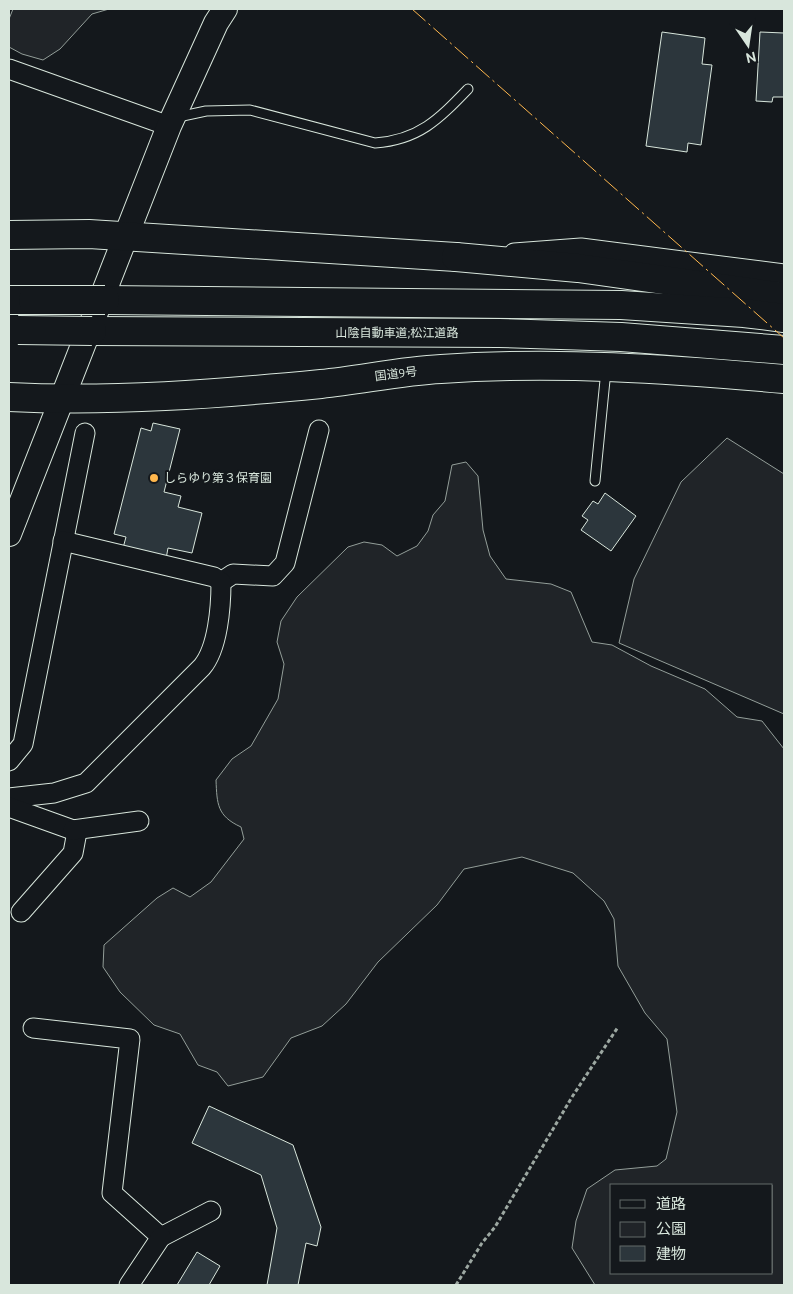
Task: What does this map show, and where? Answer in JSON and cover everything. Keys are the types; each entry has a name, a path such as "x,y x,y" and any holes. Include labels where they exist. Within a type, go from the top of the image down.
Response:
{"highway":[{"path":"9,235 89,234 456,257 578,268 784,297"},
{"path":"21,300 621,305 744,313 784,318"},
{"name":"山陰自動車道;松江道路","path":"13,330 490,333 621,336 784,350"},
{"name":"国道9号","path":"9,397 61,400 321,384 439,369 514,365 606,367 784,379"}],"street":[{"path":"9,534 124,236 171,122 216,23 225,9"},
{"path":"9,69 171,122"},
{"path":"456,257 581,248 784,274"},
{"path":"9,798 54,793 86,782 169,702 211,656 222,582 233,574 273,576 285,563 319,430"},
{"path":"9,761 23,744 85,433"},
{"path":"63,541 214,577 222,582"},
{"path":"9,807 72,830 138,821"},
{"path":"21,912 73,853 76,837 72,830"},
{"path":"33,1028 130,1039 112,1193 162,1237"},
{"path":"129,1285 162,1237 211,1211"}],"lane":[{"path":"171,122 206,111 250,110 306,123 360,140 375,143 390,142 406,138 431,124 468,89"},
{"path":"595,481 606,367"}],"path":[{"path":"456,1285 482,1243 495,1227 572,1097 618,1027"}],"green space":[{"path":"13,9 109,9 92,14 60,49 43,60 22,54 9,47 9,19"},
{"path":"727,438 784,474 784,714 619,643 634,579 681,482"},
{"path":"466,462 478,476 483,530 490,556 506,579 551,584 571,592 592,642 612,645 651,666 705,689 737,717 762,721 784,749 784,1285 595,1285 572,1248 576,1221 587,1189 615,1170 657,1166 666,1159 677,1112 667,1039 645,1013 618,966 614,919 604,901 573,873 522,857 464,869 437,905 378,962 346,1004 322,1026 291,1038 263,1077 228,1086 217,1072 198,1065 180,1034 154,1025 120,992 103,967 104,945 157,898 173,888 190,897 211,882 244,839 241,827 227,818 220,808 216,780 232,759 251,746 278,699 284,664 277,642 281,621 297,597 348,547 364,542 382,545 397,556 417,546 428,531 433,515 445,501 452,465"}],"building":[{"path":"662,32 705,38 702,64 712,65 701,145 688,143 687,152 646,146"},
{"path":"760,32 784,33 784,97 773,97 772,102 756,101"},
{"path":"153,423 180,429 164,492 181,496 178,507 202,513 192,553 168,548 166,559 123,548 126,537 114,534 141,428 151,431"},
{"path":"605,493 636,516 611,551 581,530 588,520 582,516 593,501 598,504"},
{"path":"209,1106 293,1145 321,1227 317,1246 306,1243 298,1285 267,1285 277,1228 261,1175 192,1143"},
{"path":"197,1252 220,1266 209,1285 177,1285"}],"power":[{"path":"412,9 784,338"}],"place":[{"name":"しらゆり第３保育園","path":"154,478"}]}
